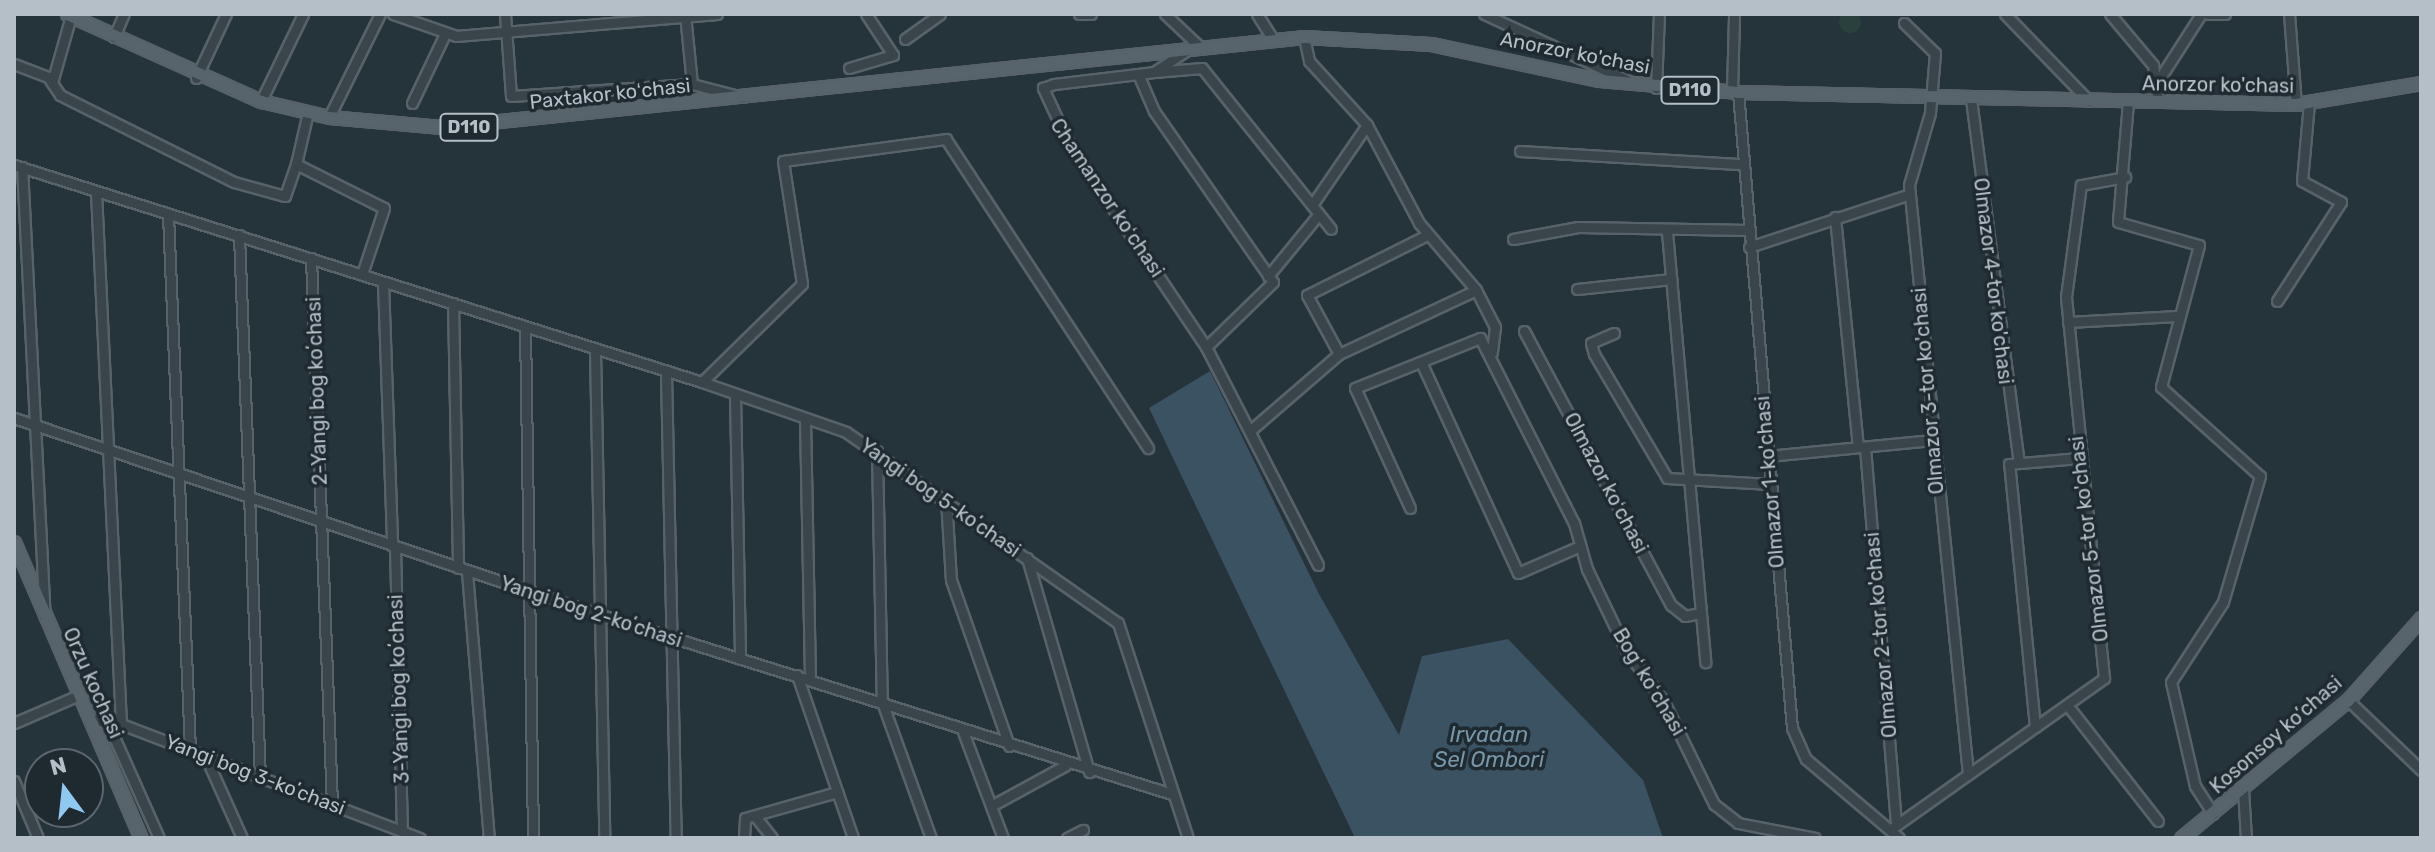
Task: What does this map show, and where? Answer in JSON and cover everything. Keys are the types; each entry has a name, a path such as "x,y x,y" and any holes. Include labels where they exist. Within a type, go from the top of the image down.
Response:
{"main road":[{"name":"Paxtakor koʻchasi","path":"69,15 196,78 261,101 329,117 479,126 890,80"},
{"name":"Anorzor ko'chasi","path":"890,80 1304,37 1431,44 1641,86 1735,92 2303,104 2421,83"},
{"name":"Orzu kochasi","path":"14,542 141,838"},
{"name":"Kosonsoy ko’chasi","path":"2181,838 2348,700 2421,618"}],"street":[{"path":"114,37 124,14"},
{"path":"196,78 226,14"},
{"path":"261,101 303,14"},
{"path":"329,117 380,14"},
{"path":"393,14 444,36 717,14"},
{"path":"505,14 511,96 692,84 742,97"},
{"path":"849,68 893,55 866,14"},
{"path":"905,39 940,14"},
{"path":"1079,14 1091,14"},
{"path":"1154,72 1195,48 1165,14"},
{"path":"1257,14 1272,38"},
{"path":"1484,14 1641,86"},
{"path":"1656,88 1659,14"},
{"name":"Olmazor 1-ko'chasi","path":"1734,14 1738,164 1748,230 1767,456 1797,747 1894,826 1899,838"},
{"path":"2005,14 2089,101"},
{"path":"2110,14 2144,51 2158,81 2158,102"},
{"path":"2158,81 2201,14"},
{"path":"2207,14 2225,14"},
{"path":"2277,301 2341,202 2302,181 2303,104 2289,14"},
{"path":"50,80 69,15"},
{"path":"685,15 692,84"},
{"name":"Olmazor 3-tor ko'chasi","path":"1904,23 1935,53 1931,98 1910,194 1968,774"},
{"path":"412,103 444,36"},
{"path":"1304,37 1309,61 1367,125 1427,235 1307,295 1339,354"},
{"path":"14,64 50,80 60,95 234,182 285,196 308,112"},
{"name":"Chamanzor koʻchasi","path":"1318,565 1252,429 1206,347 1041,97 1054,84 1154,72 1207,72 1331,229"},
{"path":"1138,74 1154,111 1273,282 1206,347"},
{"name":"Olmazor 4-tor ko'chasi","path":"1971,99 2019,462 2009,464 2035,727"},
{"path":"2128,102 2120,224 2199,245 2177,316 2161,387 2260,476 2223,602 2171,682 2195,786 2213,814"},
{"path":"1312,205 1367,125"},
{"path":"702,382 802,284 783,161 939,138 952,144 1148,448"},
{"path":"1520,151 1738,164"},
{"path":"296,164 384,208 362,274"},
{"path":"18,166 40,427 45,619"},
{"name":"Yangi bog 5-koʼchasi","path":"18,166 702,382 805,418 877,451 1121,627 1188,838"},
{"name":"Olmazor 5-tor ko'chasi","path":"1894,826 2104,678 2068,322 2070,236 2081,185 2125,177"},
{"path":"96,192 111,452 121,724"},
{"path":"1749,247 1910,194"},
{"path":"168,214 190,751"},
{"path":"1268,276 1319,214"},
{"name":"Olmazor 2-tor ko'chasi","path":"1835,217 1861,447 1894,826"},
{"path":"1513,239 1578,227 1667,232 1748,230"},
{"path":"1667,232 1705,662"},
{"path":"239,235 252,500 260,779"},
{"name":"Bogʻ koʻchasi","path":"1427,235 1476,290 1495,327 1492,353 1626,650 1669,711 1714,804 1738,823 1815,838"},
{"name":"2-Yangi bog koʼchasi","path":"311,258 322,524"},
{"path":"1577,289 1671,279"},
{"path":"383,282 393,547"},
{"path":"1252,429 1339,354 1476,290"},
{"path":"453,303 463,570 489,838"},
{"path":"2068,322 2177,316"},
{"path":"525,327 533,838"},
{"name":"Olmazor koʻchasi","path":"1524,331 1671,605 1685,616 1700,613"},
{"path":"1614,333 1591,343 1594,354 1667,478 1688,485 1770,484"},
{"path":"1410,508 1355,391 1476,338 1492,353"},
{"path":"595,350 604,838"},
{"path":"1421,362 1518,573 1580,546"},
{"path":"666,373 676,838"},
{"path":"735,394 740,659"},
{"name":"Yangi bog 2-koʼchasi","path":"14,418 529,592 810,678 1066,765 1172,794"},
{"path":"805,418 810,678"},
{"path":"1767,456 1933,440"},
{"path":"877,451 882,702 931,838"},
{"path":"2019,462 2081,458"},
{"path":"946,499 951,580 1009,746"},
{"path":"322,524 332,805"},
{"name":"3-Yangi bog koʼchasi","path":"393,547 402,831"},
{"path":"1027,558 1089,772"},
{"path":"797,675 853,838"},
{"path":"14,723 79,695"},
{"path":"2348,700 2421,770"},
{"path":"2068,706 2158,821"},
{"name":"Yangi bog 3-koʼchasi","path":"89,719 106,719 121,724 207,760 420,838"},
{"path":"106,719 159,838"},
{"path":"962,729 1003,838"},
{"path":"207,760 242,838"},
{"path":"991,806 1066,765"},
{"path":"14,781 38,838"},
{"path":"2243,789 2246,838"},
{"path":"744,838 745,818 837,792"},
{"path":"755,816 772,838"},
{"path":"1067,838 1083,830"}],"green space":[{"path":"1850,11 1858,14 1861,22 1858,30 1850,33 1842,30 1839,22 1842,14"}],"water":[{"name":"Irvadan Sel Ombori","path":"1210,371 1319,594 1399,735 1422,656 1508,639 1643,780 1663,838 1355,838 1149,408"}]}
